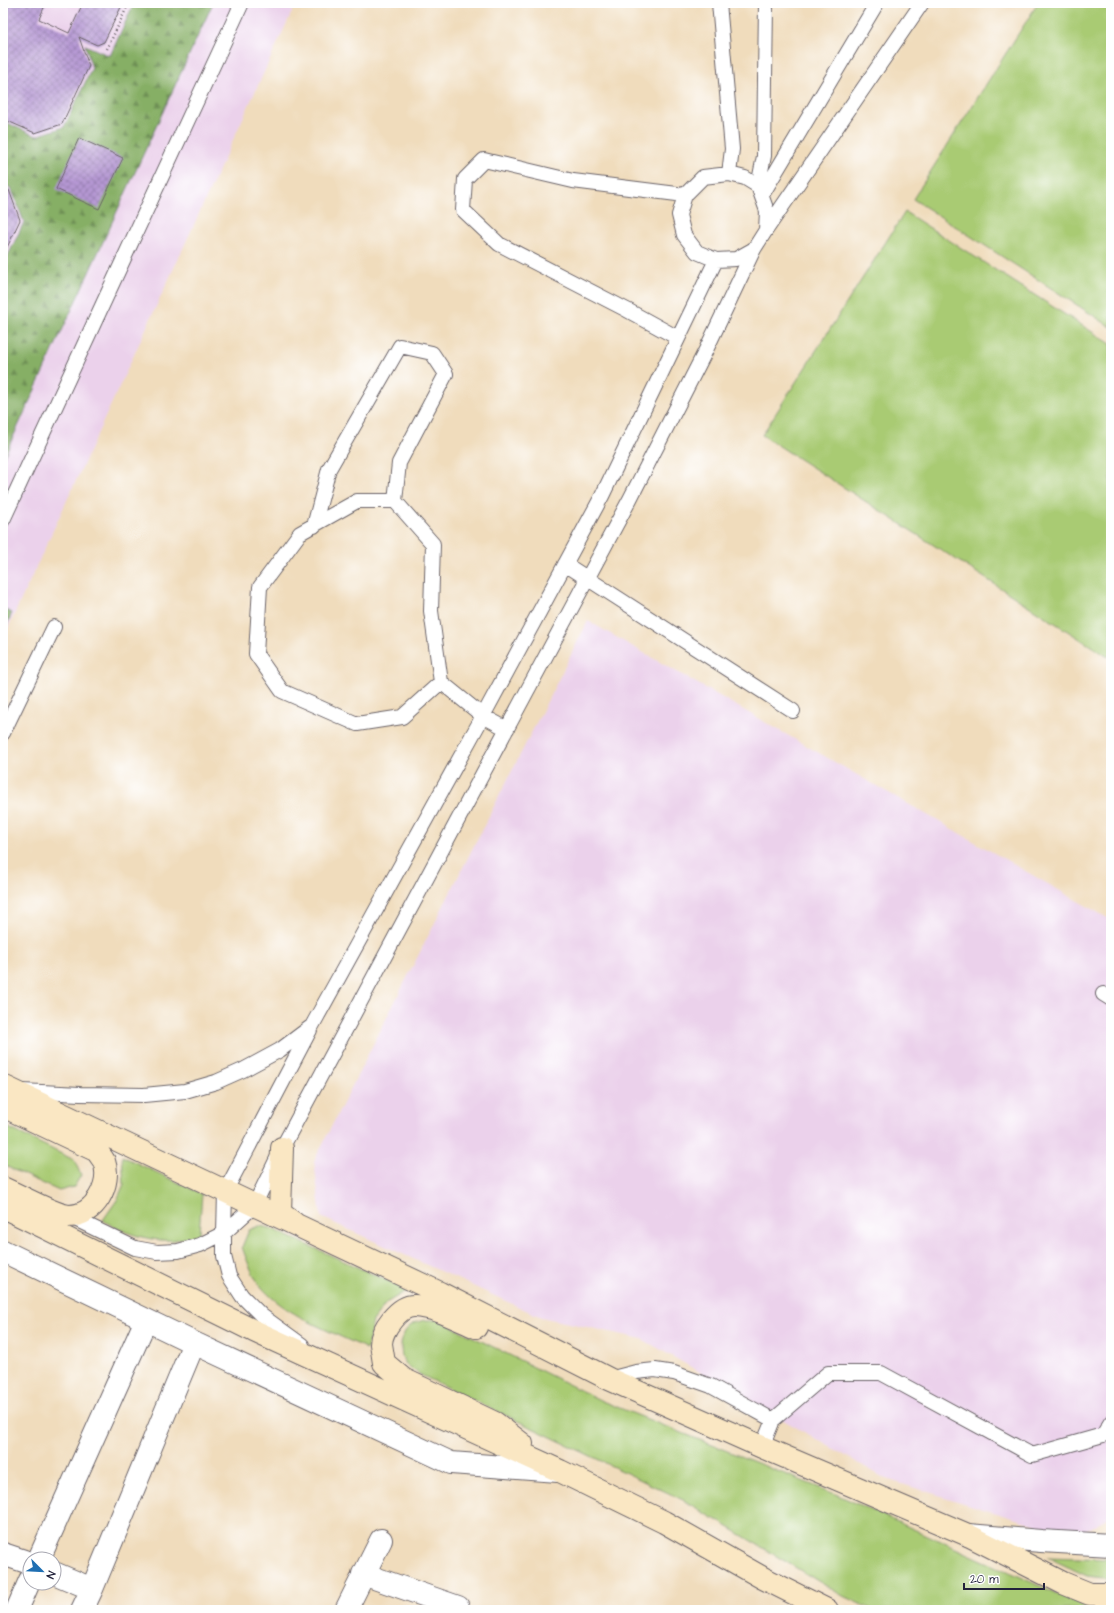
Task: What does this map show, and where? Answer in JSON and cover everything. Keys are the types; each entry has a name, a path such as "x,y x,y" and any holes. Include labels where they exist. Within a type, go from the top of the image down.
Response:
{"main road":[{"path":"6,1094 302,1228 440,1294 609,1379 762,1447 968,1535 1090,1594 1111,1594"},
{"path":"3,1188 49,1210 68,1216 85,1212 96,1202 104,1188 106,1172 103,1160 97,1151 6,1094"},
{"path":"282,1148 280,1213 302,1228"},
{"path":"3,1207 254,1330 560,1471 664,1522 763,1578 827,1610"},
{"path":"560,1471 495,1423 403,1379 384,1363 381,1343 388,1326 396,1314 413,1306 436,1310 528,1350 609,1379"}],"street":[{"path":"3,1251 194,1343 451,1463 560,1471"},
{"path":"43,1551 146,1320"},
{"path":"82,1610 194,1343"},
{"path":"968,1535 1111,1545"},
{"path":"346,1610 381,1540"},
{"path":"3,1554 22,1561"},
{"path":"363,1574 456,1609"},
{"path":"62,1576 92,1589"},
{"path":"17,1610 25,1591"}],"lane":[{"path":"3,520 242,3"},
{"path":"719,3 732,148 729,174"},
{"path":"766,3 764,156 760,190 768,211 766,230"},
{"path":"760,190 877,3"},
{"path":"68,1216 135,1248 157,1252 178,1251 200,1245 224,1233 254,1206 282,1148 630,499 702,359 754,249 922,3"},
{"path":"678,338 499,244 463,210 465,179 484,160 573,181 685,195"},
{"path":"754,249 736,259 716,260 696,252 684,236 679,215 685,195 703,177 729,174 745,178 760,190"},
{"path":"331,1366 262,1316 242,1296 229,1276 224,1256 225,1192 312,1026 483,716 602,496 716,260"},
{"path":"314,526 329,468 400,346 432,353 446,374 399,463 395,501 433,544 431,611 441,682 483,716 507,729"},
{"path":"395,501 357,501 300,534 260,587 256,654 282,691 357,724 402,717 441,682"},
{"path":"565,564 793,710"},
{"path":"3,733 54,627"},
{"path":"6,1094 144,1095 185,1091 216,1082 243,1070 280,1050 312,1026"},
{"path":"609,1379 636,1372 655,1370 674,1373 711,1386 773,1420"},
{"path":"762,1447 773,1420 828,1373 881,1373 1032,1455 1103,1435 1111,1422"}],"path":[{"path":"107,49 129,3"}],"shaded area":[{"path":"3,3 296,3 3,639"},
{"path":"588,621 1111,920 1111,1515 1075,1537 886,1479 642,1339 541,1317 321,1217 314,1161"}],"green space":[{"path":"134,3 213,3 3,459 3,266 24,222 11,188 3,184 3,121 36,136 64,127 92,68 85,45 110,56"},
{"path":"1038,3 1111,4 1111,327 913,199"},
{"path":"905,212 1111,344 1111,652 1108,657 762,435"},
{"path":"3,609 12,613 3,633"},
{"path":"3,1125 74,1160 81,1175 74,1187 59,1191 3,1165"},
{"path":"122,1156 202,1194 199,1234 174,1240 156,1240 128,1233 110,1225 103,1220 117,1200 124,1184"},
{"path":"259,1226 270,1228 408,1290 386,1303 373,1321 367,1349 301,1317 277,1302 262,1288 252,1272 242,1247 249,1230"},
{"path":"425,1320 439,1320 602,1401 840,1496 1093,1610 873,1610 843,1596 683,1500 419,1374 408,1367 401,1352 404,1334 412,1325"},
{"path":"1047,1557 1111,1559 1111,1579 1087,1576"}],"building":[{"path":"3,3 46,3 39,19 69,33 83,3 123,3 104,42 97,45 79,37 89,66 62,124 35,133 3,119 3,22 6,16 3,15"},
{"path":"79,138 123,158 99,209 56,189"},
{"path":"3,187 9,190 20,220 3,256"}]}
